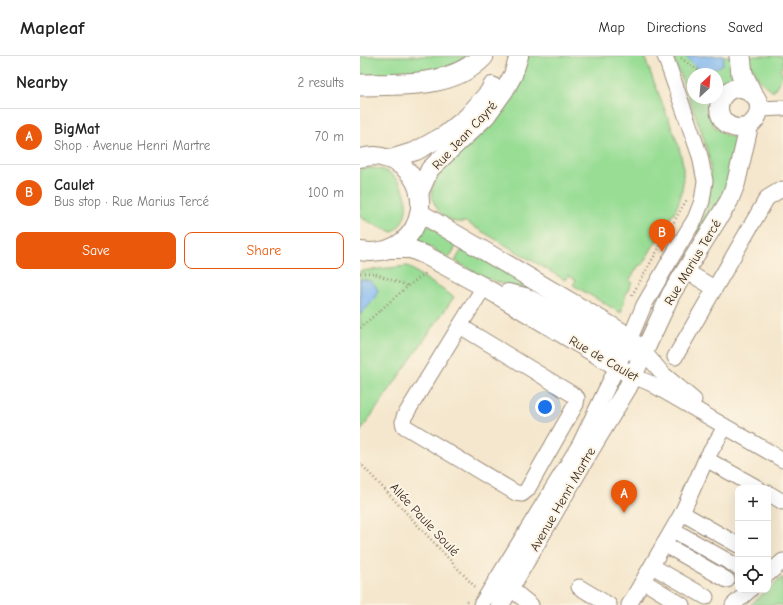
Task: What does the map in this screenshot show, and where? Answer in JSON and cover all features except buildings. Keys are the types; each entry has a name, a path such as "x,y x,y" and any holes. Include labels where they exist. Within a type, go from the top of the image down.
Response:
{"highway":[{"path":"360,85 404,84 436,81 453,76 474,65 483,56"},
{"path":"740,56 742,74 755,100"}],"main road":[{"name":"Rue Jean Cayré","path":"390,159 416,151 445,135 467,117 489,92 502,68 506,56"},
{"name":"Rue Jean Cayré","path":"419,193 430,169 486,116 504,91 513,75 519,56"},
{"path":"719,104 719,111 724,123 736,129 749,126 755,122 758,116 755,100 744,88 730,90 723,88"},
{"name":"Rue Marius Tercé","path":"624,394 671,294 729,201 736,183 749,126"},
{"path":"360,158 374,156 390,159 409,173 415,182 419,193 421,203 420,213 414,228 404,240 391,249"},
{"name":"Rue de Caulet","path":"420,213 620,331 627,345"},
{"name":"Rue de Caulet","path":"360,251 376,253 391,249 411,249 425,255 484,287 633,376"},
{"name":"Rue de Caulet","path":"484,287 525,297 613,346 627,345 644,352"},
{"name":"Avenue Henri Martre","path":"500,605 624,394"}],"street":[{"path":"481,605 580,444 627,345 644,305 695,219 702,202 705,181 700,156 665,56"},
{"path":"755,100 783,108"},
{"path":"675,357 767,198 780,190 783,190"},
{"path":"686,271 714,288"},
{"path":"460,326 577,398 576,404 526,490 522,494 516,493 404,426 403,422 404,417 460,326 484,287"},
{"name":"Rue de Caulet","path":"644,352 663,374 725,427"},
{"name":"Rue de Caulet","path":"633,376 650,383 783,460"},
{"path":"629,605 682,513 706,458 725,427"},
{"path":"706,458 753,485"},
{"path":"771,495 783,502"},
{"path":"682,513 735,543"},
{"path":"672,530 735,564"},
{"path":"664,544 727,580"},
{"path":"771,571 783,561"},
{"path":"652,566 706,597"},
{"path":"643,582 682,605"},
{"path":"578,587 609,605"},
{"path":"510,588 531,605"},
{"path":"733,605 747,593"}],"path":[{"path":"679,56 695,68"},
{"path":"631,299 688,196"},
{"path":"360,328 408,286 429,270"},
{"path":"360,273 373,273 408,286"},
{"name":"Allée Paule Soulé","path":"360,463 475,587"}],"green space":[{"path":"360,56 466,56 456,63 430,71 400,75 360,76"},
{"path":"528,56 644,56 678,144 683,164 683,184 680,199 676,209 641,266 639,265 629,281 632,282 626,294 621,313 573,285 576,280 568,275 565,280 466,222 456,222 445,217 438,210 433,201 432,191 439,173 499,119 518,91"},
{"path":"673,56 734,56 737,81 723,85 723,68 687,68 687,93"},
{"path":"748,56 783,56 783,65 780,71 783,75 773,92 758,79 753,67 749,66"},
{"path":"691,104 710,104 709,115 714,126 725,135 738,139 727,188 700,235 696,232 706,212 711,186 710,162 702,133"},
{"path":"360,169 380,169 392,175 398,181 405,195 406,212 399,226 393,232 360,217"},
{"path":"426,224 458,243 449,258 418,240"},
{"path":"464,246 547,295 545,299 521,289 484,277 455,261"},
{"path":"408,266 454,297 360,432 360,271"},
{"path":"783,577 783,605 750,605 764,593 771,593 771,587"}],"water":[{"path":"686,56 724,56 723,64 717,68 697,68"},
{"path":"360,279 371,282 378,290 368,307 360,315"}],"place":[{"name":"Caulet","path":"662,252"},
{"name":"BigMat","path":"624,513"}]}
